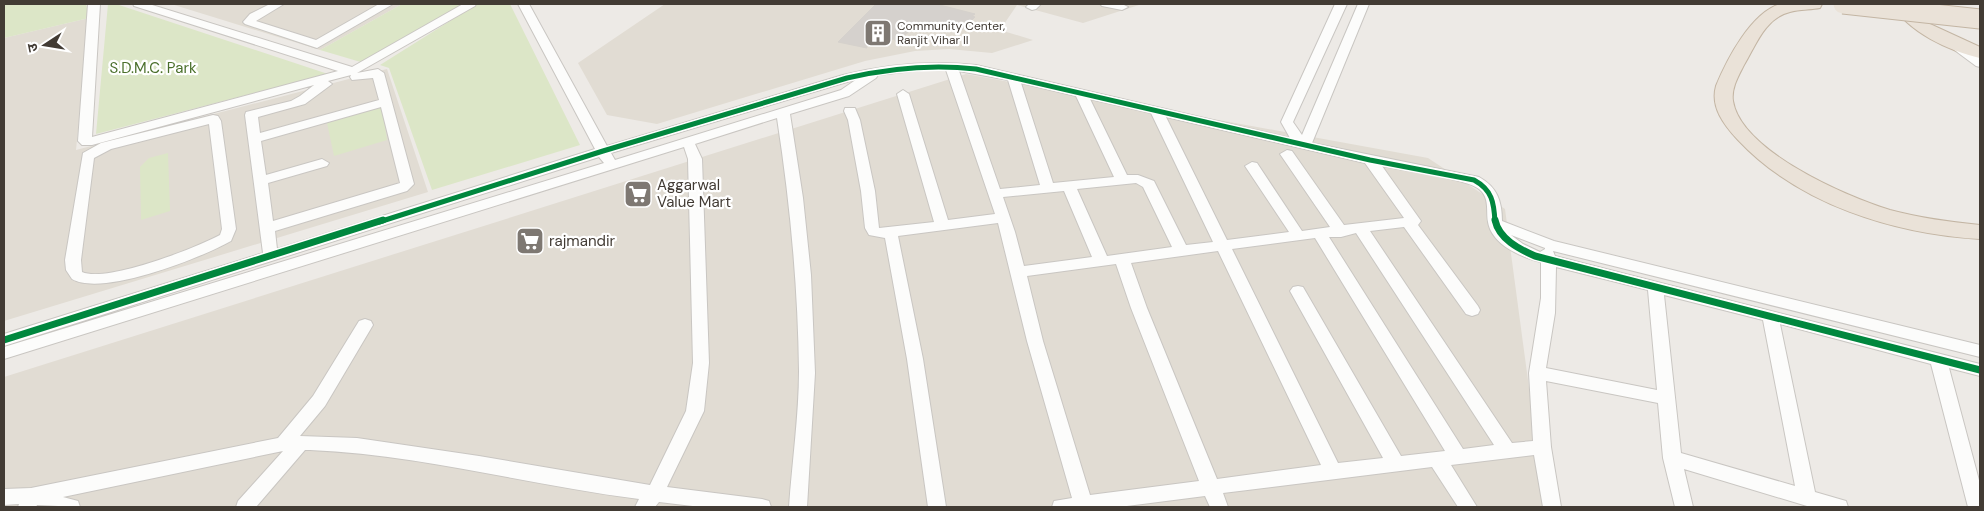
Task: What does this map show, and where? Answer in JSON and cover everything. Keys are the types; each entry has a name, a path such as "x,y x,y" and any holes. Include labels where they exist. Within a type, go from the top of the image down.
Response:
{"highway":[{"path":"1814,4 1791,6 1770,13 1755,27 1724,90 1725,104 1732,122 1746,140 1771,162 1803,182 1839,198 1909,221 1980,232"},
{"path":"1843,4 1980,18"},
{"path":"1900,4 1919,23 1945,38 1980,53"},
{"path":"1917,4 1980,18"}],"street":[{"path":"94,4 85,141 87,142 352,71 372,63 471,4"},
{"path":"138,4 352,71"},
{"path":"278,4 254,16 249,22 317,44 387,4"},
{"path":"523,4 612,166"},
{"path":"1106,4 1122,7"},
{"path":"1304,145 1289,128 1287,122 1341,4"},
{"path":"1304,145 1364,4"},
{"path":"1945,38 1980,63"},
{"path":"4,340 603,151 822,85 878,71 921,66 951,66 976,69 1080,92 1370,160 1463,177 1482,184 1492,194 1495,224 1507,239 1516,247 1549,261 1980,370"},
{"path":"951,66 1003,218 1035,342 1084,506"},
{"path":"4,353 845,94 878,71"},
{"path":"267,228 402,188 407,184 378,73 315,87 307,97 298,102 251,115 261,181 267,228 271,256"},
{"path":"1012,78 1048,188"},
{"path":"1080,92 1122,180"},
{"path":"903,94 942,226"},
{"path":"254,139 386,102"},
{"path":"252,119 300,108 303,109 306,124"},
{"path":"1156,110 1333,471"},
{"path":"850,111 854,120 874,232 887,233 1003,218"},
{"path":"784,112 804,275 807,373 798,507"},
{"path":"213,119 229,233 220,242 206,249 158,265 94,281 80,278 74,271 72,260 86,158 106,146 213,119"},
{"path":"650,500 695,411 699,391 701,363 699,226 696,159 688,142"},
{"path":"1287,154 1341,232"},
{"path":"1018,272 1414,222 1370,160"},
{"path":"261,181 322,162"},
{"path":"1252,166 1299,237"},
{"path":"994,194 1122,180 1143,180 1149,184 1182,252"},
{"path":"1068,186 1102,262"},
{"path":"1408,222 1472,310"},
{"path":"1495,224 1546,244 1980,351"},
{"path":"1361,229 1507,451"},
{"path":"887,233 892,238 915,359 937,507"},
{"path":"1320,234 1458,456"},
{"path":"1546,244 1549,261 1548,296 1537,373 1542,447 1552,507"},
{"path":"1122,259 1219,507"},
{"path":"158,265 161,290"},
{"path":"1656,288 1672,458 1684,507"},
{"path":"1298,291 1396,464"},
{"path":"1770,316 1808,498"},
{"path":"283,444 319,401 365,325"},
{"path":"1938,359 1977,507"},
{"path":"1537,373 1666,398"},
{"path":"246,507 301,443"},
{"path":"29,501 283,444 301,443 357,445 479,463 650,500 762,507"},
{"path":"1061,507 1084,506 1437,458 1542,447"},
{"path":"1437,458 1468,507"},
{"path":"1672,458 1839,507"},
{"path":"4,497 72,507"}],"shaded area":[{"path":"171,4 402,4 320,50"},
{"path":"665,4 1142,4 1083,23 1017,5 1000,30 1033,40 992,53 949,49 915,51 865,61 657,124 607,115 578,63"},
{"path":"89,18 76,150 387,69 428,192 4,321 4,38"},
{"path":"966,74 1428,158 1505,209 1545,507 4,507 4,377"}],"green space":[{"path":"4,4 86,4 89,18 4,38"},
{"name":"S.D.M.C. Park","path":"108,4 116,4 328,74 96,134"},
{"path":"402,4 464,4 364,63 320,50"},
{"path":"477,4 510,4 580,145 432,190 389,68 380,65"},
{"path":"382,106 387,140 334,156 327,123"},
{"path":"168,153 170,211 141,220 140,167 149,158"}],"building":[{"path":"876,4 936,4 975,14 972,16 975,17 962,30 958,29 956,31 921,22 896,42 894,39 866,43 867,48 838,42"}],"cycle path":[{"path":"4,340 603,151 847,78 877,71 921,66 951,66 976,69 1370,160 1474,180 1484,186 1490,193 1495,207 1495,224 1503,236 1518,248 1535,256 1980,370"}],"place":[{"name":"Community Center, Ranjit Vihar II","path":"878,33"},
{"name":"Aggarwal Value Mart","path":"638,194"},
{"name":"rajmandir","path":"530,241"}]}
